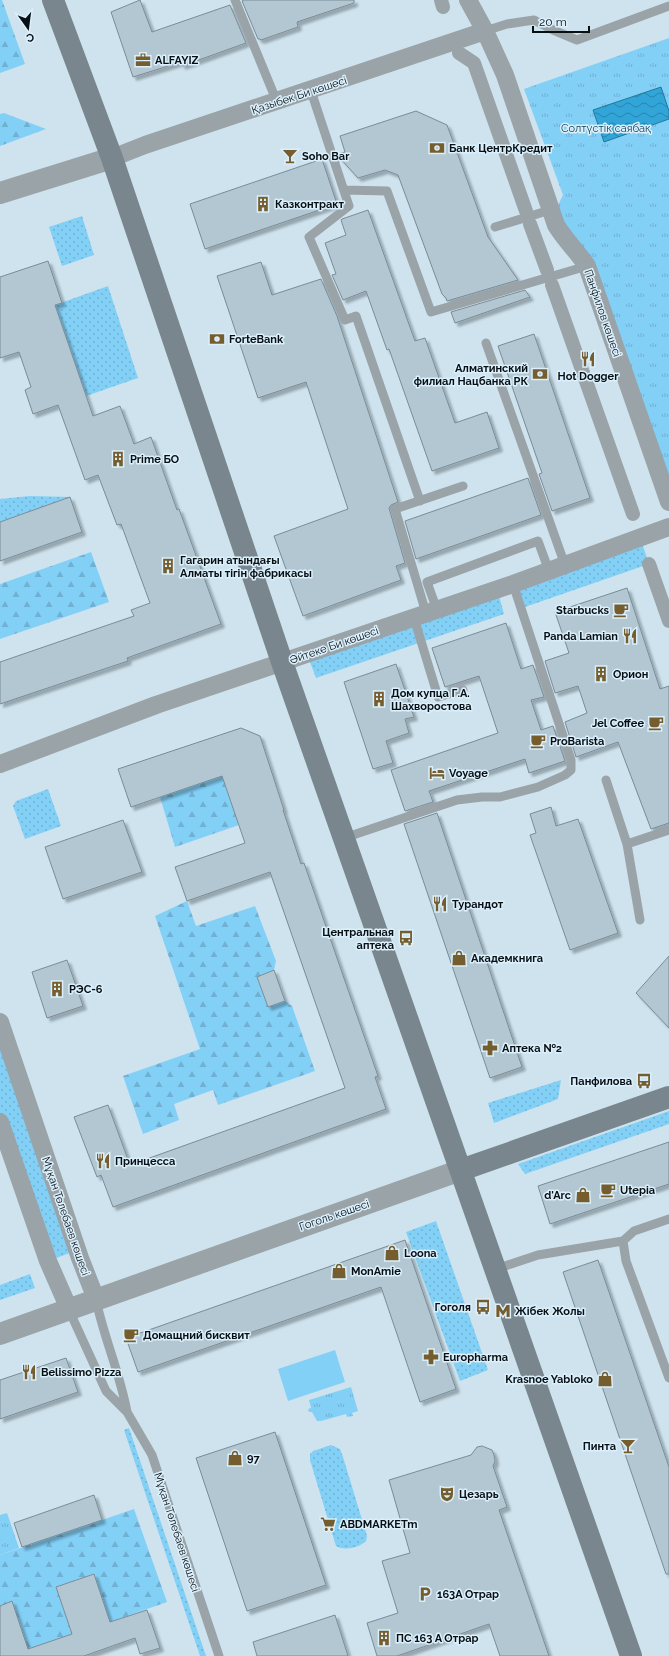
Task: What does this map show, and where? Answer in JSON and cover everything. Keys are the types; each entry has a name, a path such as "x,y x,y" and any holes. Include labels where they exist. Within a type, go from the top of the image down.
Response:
{"main road":[{"path":"53,0 112,158 282,662 462,1170 631,1656"},
{"name":"Гоголь көшесі","path":"462,1170 669,1097"}],"street":[{"name":"Панфилов көшесі","path":"468,0 506,74 556,225 565,240 578,252 587,266 669,502"},
{"name":"Қазыбек Би көшесі","path":"112,158 145,145 311,91 485,31"},
{"path":"459,53 474,63 547,270"},
{"path":"0,193 112,158"},
{"path":"552,285 633,514"},
{"name":"Әйтеке Би көшесі","path":"0,764 156,705 513,584 669,527"},
{"path":"649,564 669,621"},
{"name":"Мұқан Төлебаев көшесі","path":"0,1022 96,1299"},
{"name":"Мұқан Төлебаев көшесі","path":"0,1122 50,1265 69,1310"},
{"name":"Гоголь көшесі","path":"0,1334 462,1170"}],"lane":[{"path":"235,0 277,102"},
{"path":"485,31 507,24 534,20 577,40 669,6"},
{"path":"311,91 349,206 309,237 345,320 356,316 420,501"},
{"path":"344,190 387,191 431,312 587,266"},
{"path":"495,227 550,210"},
{"path":"486,343 557,568"},
{"path":"462,690 438,698 426,614 395,509 463,486"},
{"path":"426,614 427,582 538,541 557,568"},
{"path":"344,838 456,800 482,797 500,797 538,787 565,775 571,770 571,760 513,584"},
{"path":"606,780 627,844 640,920"},
{"path":"627,844 669,830"},
{"path":"496,1269 538,1255 623,1241 634,1231 669,1219"},
{"path":"623,1241 626,1261 669,1378"},
{"name":"Мұқан Төлебаев көшесі","path":"96,1299 99,1315 122,1386 127,1412"},
{"name":"Мұқан Төлебаев көшесі","path":"69,1310 106,1391 127,1412 152,1455 219,1656"}],"green space":[{"path":"0,0 2,0 25,64 0,73"},
{"name":"Солтүстік саябақ","path":"669,38 669,483 557,207 563,195 524,89"},
{"path":"4,113 46,129 0,146 0,114"},
{"path":"82,216 94,255 62,266 49,227"},
{"path":"108,286 138,378 86,396 55,305"},
{"path":"30,496 70,497 0,522 0,499"},
{"path":"640,537 649,564 522,608 513,584"},
{"path":"91,552 109,602 0,639 0,584"},
{"path":"497,589 504,614 316,678 307,654"},
{"path":"222,776 239,825 175,847 160,797"},
{"path":"48,789 61,826 25,839 13,806 16,801"},
{"path":"187,901 196,926 255,906 276,961 274,970 257,977 268,1007 285,1001 292,1006 315,1071 218,1105 213,1090 174,1104 179,1120 143,1134 123,1076 200,1049 155,916"},
{"path":"0,1022 78,1250 48,1261 0,1122"},
{"path":"561,1080 558,1099 494,1123 488,1103"},
{"path":"669,1111 669,1124 525,1174 518,1164"},
{"path":"436,1221 488,1370 460,1381 406,1232"},
{"path":"30,1274 35,1288 0,1300 0,1285"},
{"path":"335,1350 345,1382 288,1401 278,1369"},
{"path":"351,1387 358,1411 352,1413 353,1416 347,1417 346,1414 317,1421 312,1412 309,1412 308,1409 311,1408 309,1400"},
{"path":"129,1428 206,1656 200,1656 124,1430"},
{"path":"331,1445 340,1449 367,1536 366,1541 351,1548 339,1548 336,1546 310,1460 310,1454 313,1451"},
{"path":"134,1509 167,1602 110,1622 93,1574 56,1587 72,1634 28,1649 12,1602 0,1606 0,1555"},
{"path":"7,1513 19,1548 0,1555 0,1515"}],"water":[{"path":"661,87 669,111 669,119 604,142 593,110"}],"building":[{"path":"140,0 152,32 230,5 246,43 182,66 181,62 133,77 111,12"},
{"path":"354,0 354,3 297,22 298,27 261,40 258,39 242,1"},
{"path":"416,111 447,125 488,237 518,280 447,301 442,294 398,175 385,170 358,178 339,157 338,154 345,152 340,136"},
{"name":"Казконтракт","path":"322,159 337,204 205,249 190,204"},
{"path":"368,210 415,341 425,338 455,423 487,412 499,448 432,471 389,349 387,350 366,291 343,300 332,275 336,274 325,243 346,235 341,220 342,219"},
{"path":"48,261 62,303 55,305 93,416 120,406 134,444 151,437 177,510 179,509 221,624 127,658 128,661 0,704 0,662 134,616 131,610 150,603 121,524 117,525 98,475 85,480 58,405 33,414 25,390 31,387 19,352 0,358 0,277"},
{"path":"261,262 272,295 321,279 337,316 398,502 391,505 389,508 405,563 396,566 401,580 303,616 274,536 348,509 306,382 258,398 217,276"},
{"path":"525,290 530,297 455,323 451,312"},
{"path":"534,334 590,498 552,511 539,474 542,473 498,346"},
{"path":"528,478 541,515 416,559 405,521"},
{"path":"70,497 82,532 0,561 0,522"},
{"name":"Орион","path":"627,588 660,689 669,686 669,823 651,829 618,742 576,757 565,722 587,713 578,686 555,693 545,661 569,653 555,612"},
{"path":"506,623 521,669 533,665 544,697 531,700 541,730 553,726 565,761 529,773 525,759 429,791 433,802 405,811 391,770 498,733 479,676 445,687 432,648"},
{"name":"Дом купца Г.А. Шахворостова","path":"396,664 414,717 405,719 409,733 386,741 393,763 373,769 344,682"},
{"path":"241,728 260,736 301,864 304,863 378,1076 375,1077 386,1109 113,1207 101,1175 97,1177 74,1117 108,1105 130,1165 345,1088 270,872 187,901 175,867 245,843 222,776 131,807 118,769"},
{"path":"551,807 556,826 578,819 618,933 570,950 530,835 536,833 530,814"},
{"path":"437,813 522,1067 490,1078 404,824"},
{"path":"123,820 142,872 63,899 45,847"},
{"path":"669,956 669,1028 636,993"},
{"name":"РЭС-6","path":"67,960 83,1006 47,1018 32,972"},
{"path":"274,970 285,1001 268,1007 257,977"},
{"path":"669,1142 669,1184 550,1224 538,1186"},
{"path":"405,1240 456,1389 420,1402 381,1287 138,1372 126,1338"},
{"path":"598,1260 669,1467 669,1574 666,1574 563,1272"},
{"path":"66,1358 78,1392 0,1419 0,1380"},
{"path":"275,1432 326,1585 247,1611 196,1458"},
{"path":"482,1446 492,1450 494,1455 495,1461 493,1466 507,1507 499,1510 549,1656 500,1656 489,1624 397,1656 377,1656 367,1623 398,1613 382,1561 410,1553 389,1480 471,1455 477,1447"},
{"path":"94,1495 102,1520 22,1547 14,1523"},
{"path":"94,1574 110,1622 147,1610 160,1648 140,1654 135,1638 84,1656 0,1656 0,1606 12,1601 28,1649 72,1634 56,1587"},
{"path":"335,1615 348,1656 257,1656 253,1642"}],"place":[{"name":"ALFAYIZ","path":"143,60"},
{"name":"Банк ЦентрКредит","path":"437,148"},
{"name":"Soho Bar","path":"290,156"},
{"name":"Казконтракт","path":"263,204"},
{"name":"ForteBank","path":"217,339"},
{"name":"Hot Dogger","path":"588,359"},
{"name":"Алматинский филиал Нацбанка РК","path":"540,374"},
{"name":"Prime БО","path":"118,459"},
{"name":"Гагарин атындағы Алматы тігін фабрикасы","path":"168,566"},
{"name":"Starbucks","path":"621,610"},
{"name":"Panda Lamian","path":"630,636"},
{"name":"Орион","path":"601,674"},
{"name":"Дом купца Г.А. Шахворостова","path":"379,699"},
{"name":"Jel Coffee","path":"656,723"},
{"name":"ProBarista","path":"538,741"},
{"name":"Voyage","path":"437,773"},
{"name":"Турандот","path":"440,904"},
{"name":"Центральная аптека","path":"406,938"},
{"name":"Академкнига","path":"459,958"},
{"name":"РЭС-6","path":"57,989"},
{"name":"Аптека №2","path":"490,1048"},
{"name":"Панфилова","path":"644,1081"},
{"name":"Принцесса","path":"103,1161"},
{"name":"Utepia","path":"608,1190"},
{"name":"d'Arc","path":"583,1195"},
{"name":"Loona","path":"392,1253"},
{"name":"MonAmie","path":"339,1271"},
{"name":"Гоголя","path":"483,1307"},
{"name":"Жібек Жолы","path":"503,1311"},
{"name":"Домащний бисквит","path":"131,1335"},
{"name":"Europharma","path":"431,1357"},
{"name":"Belissimo Pizza","path":"29,1372"},
{"name":"Krasnoe Yabloko","path":"605,1379"},
{"name":"Пинта","path":"628,1446"},
{"name":"97","path":"235,1458"},
{"name":"Цезарь","path":"447,1494"},
{"name":"ABDMARKETm","path":"328,1524"},
{"name":"163А Отрар","path":"425,1594"},
{"name":"ПС 163 А Отрар","path":"384,1638"}]}
